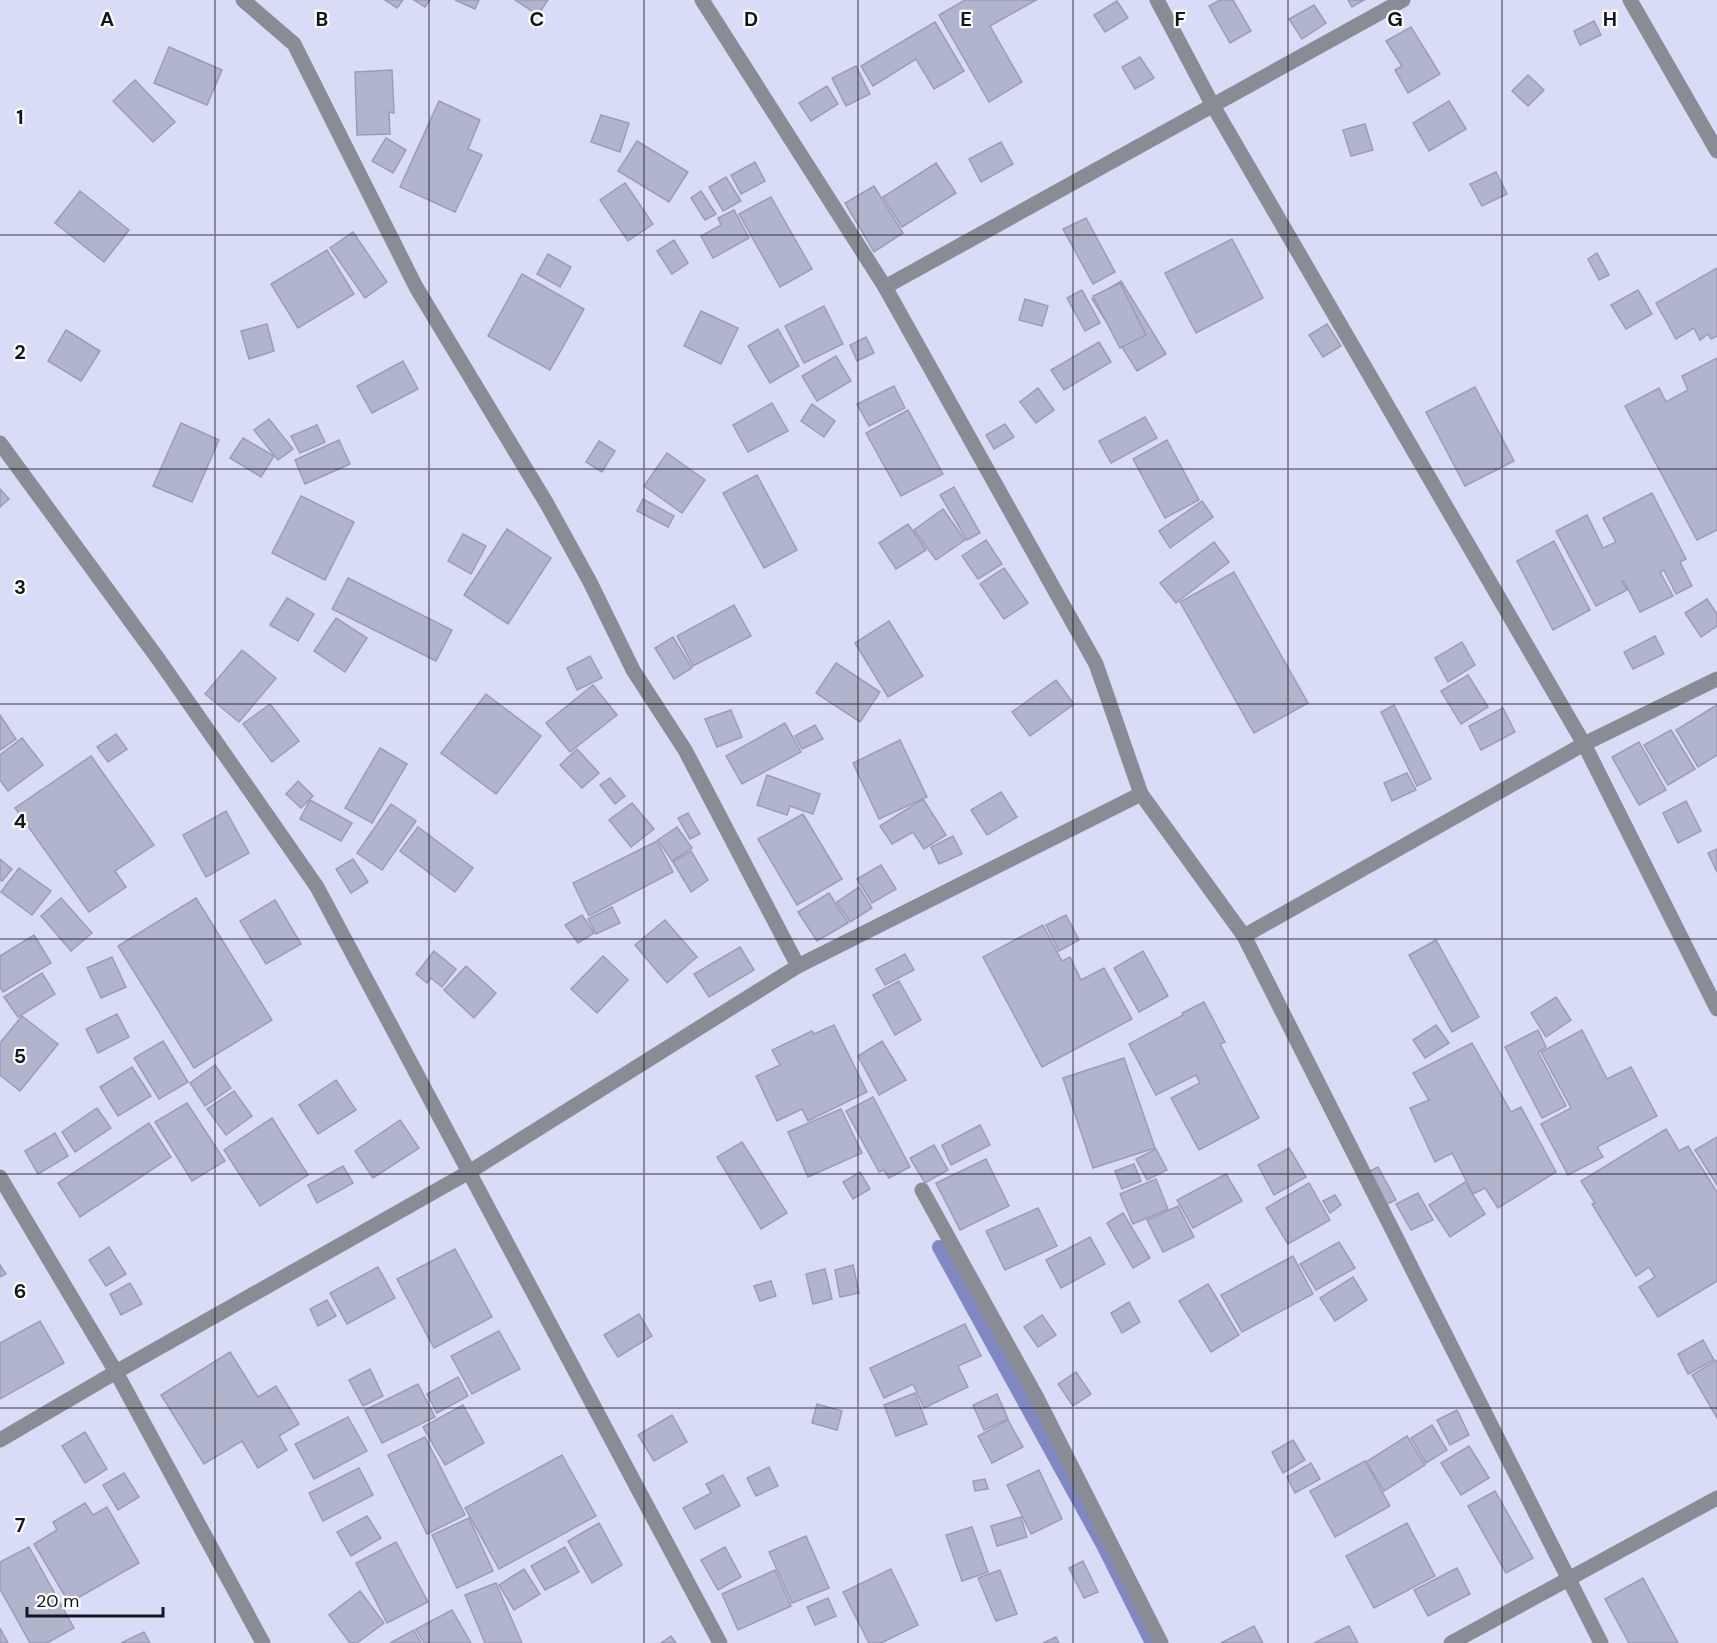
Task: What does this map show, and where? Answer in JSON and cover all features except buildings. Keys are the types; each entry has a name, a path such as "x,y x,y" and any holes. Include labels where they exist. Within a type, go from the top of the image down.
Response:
{"street":[{"path":"243,0 294,44 416,287 547,504 590,582 633,670 685,750 798,966"},
{"path":"702,0 885,287 1096,664 1141,794 1244,936 1601,1643"},
{"path":"1156,0 1212,104 1584,744 1717,1010"},
{"path":"885,287 1403,0"},
{"path":"1630,0 1717,151"},
{"path":"0,443 159,660 317,887 720,1643"},
{"path":"1244,936 1584,744 1717,679"},
{"path":"0,1440 469,1172 798,966 1141,794"},
{"path":"0,1177 116,1372 263,1643"},
{"path":"922,1190 1037,1398 1161,1643"},
{"path":"1451,1643 1717,1498"}],"waterway":[{"path":"939,1247 1103,1545 1152,1643"}]}
